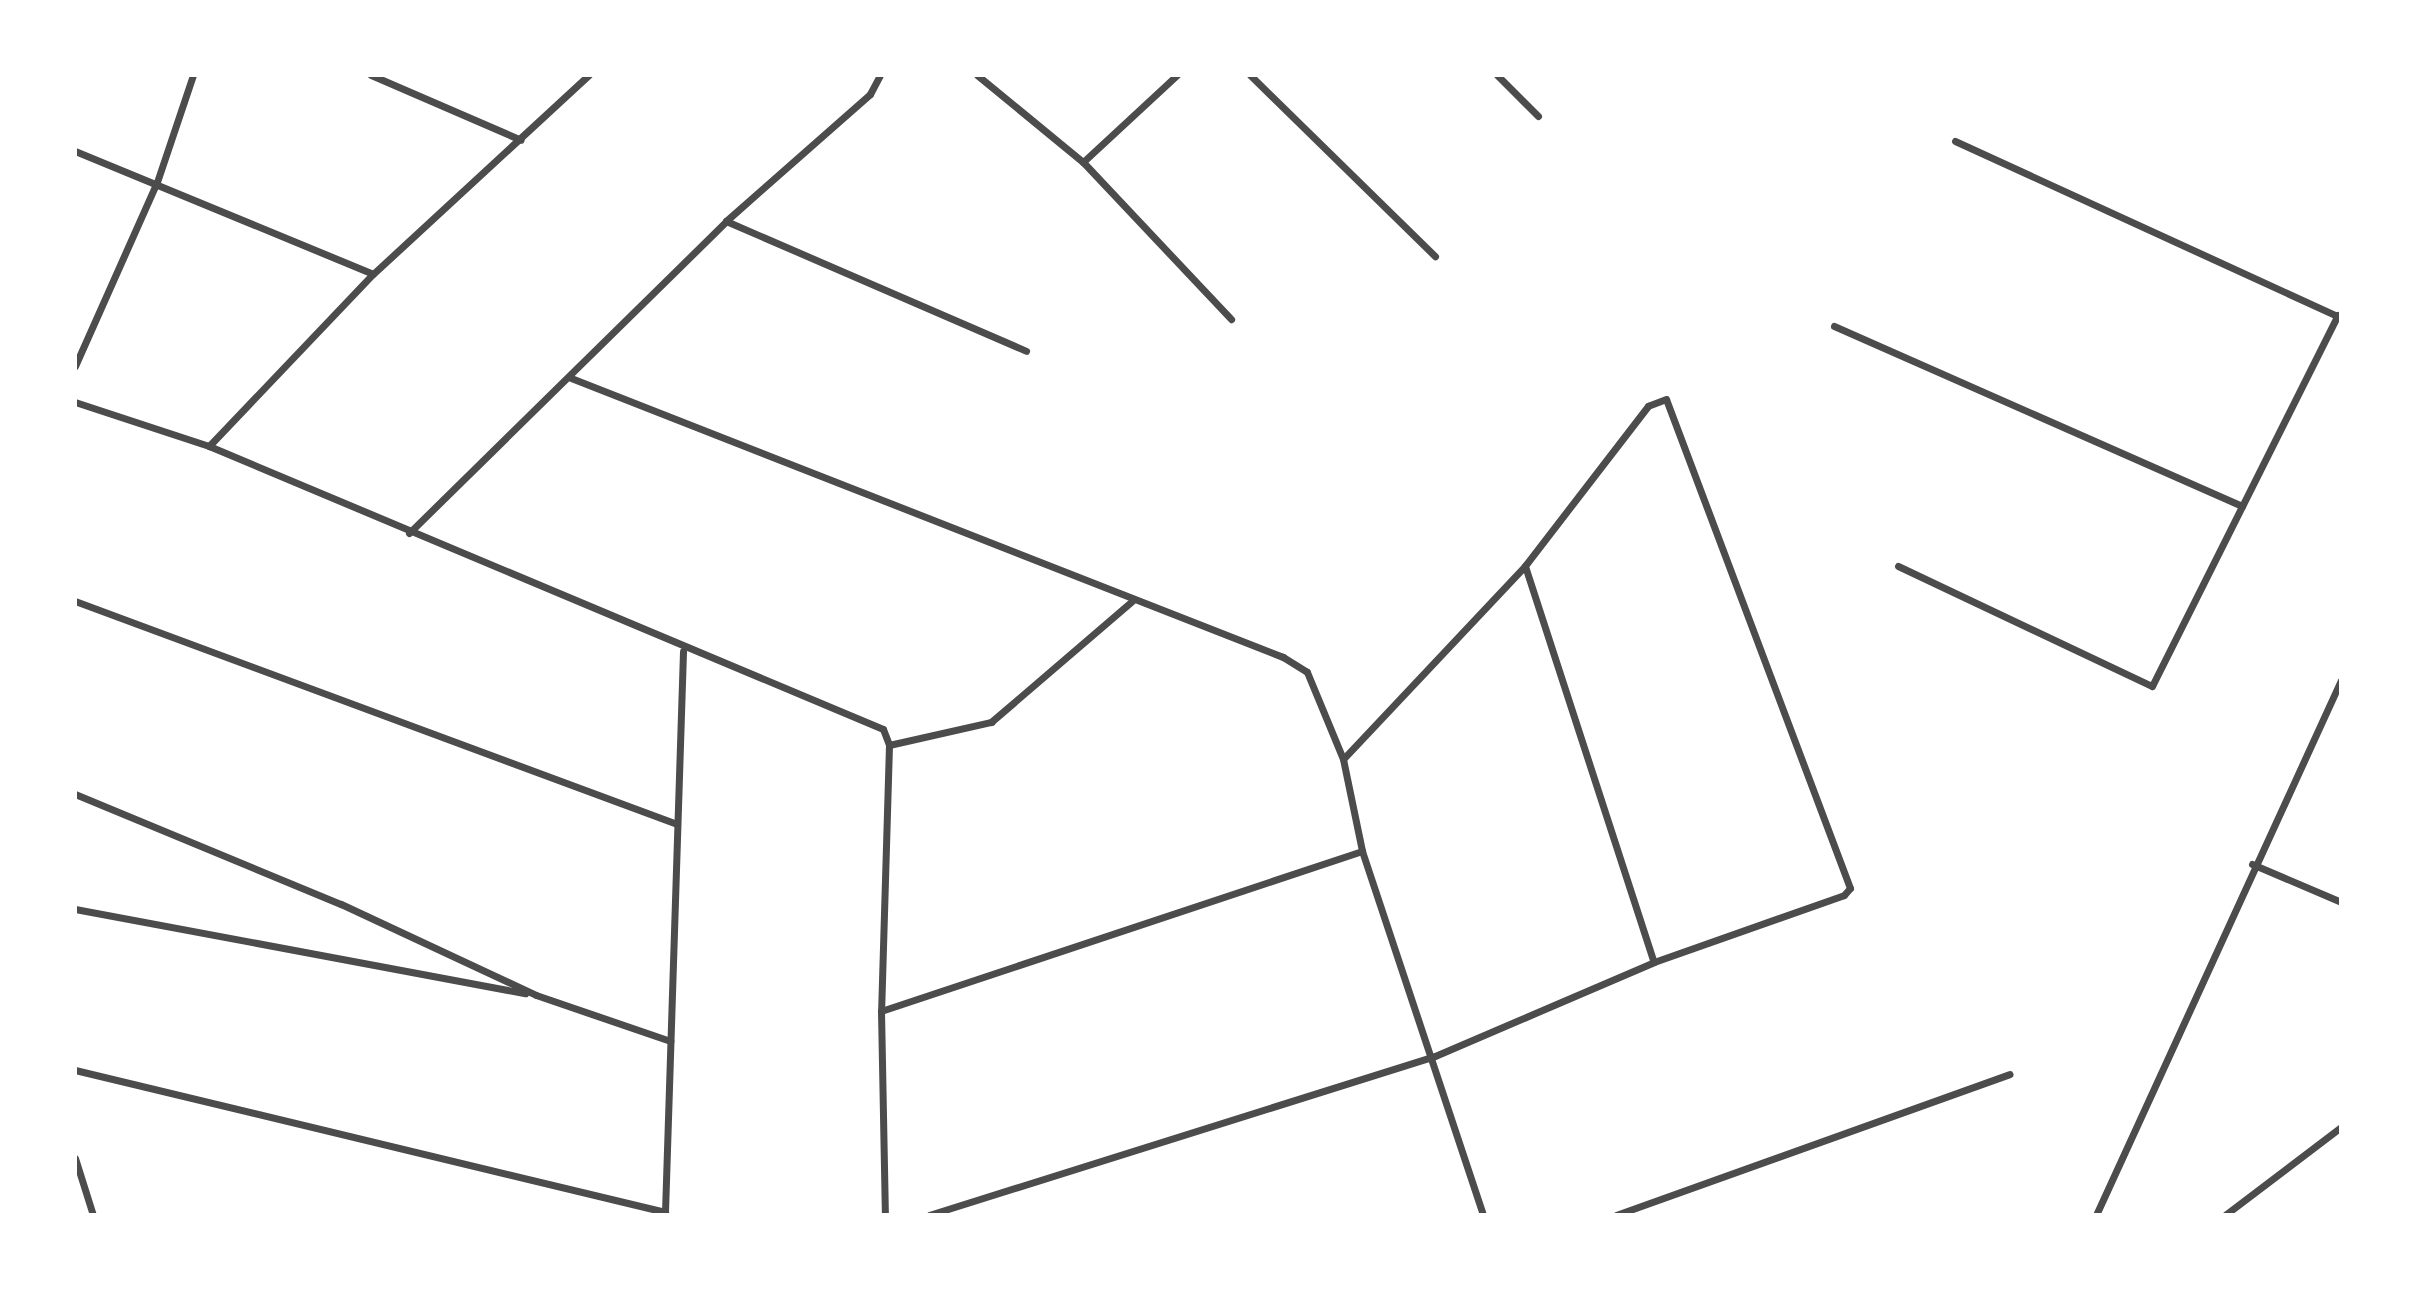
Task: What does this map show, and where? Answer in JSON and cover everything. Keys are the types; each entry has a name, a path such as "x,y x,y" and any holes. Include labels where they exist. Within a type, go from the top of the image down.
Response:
{"street":[{"path":"75,366 157,181 194,75"},
{"path":"371,75 521,141"},
{"path":"209,446 373,274 521,141 589,75"},
{"path":"409,533 570,378 726,221 870,94 880,75"},
{"path":"977,75 1083,162 1230,319"},
{"path":"1083,162 1177,75"},
{"path":"1250,75 1435,256"},
{"path":"1497,75 1538,116"},
{"path":"1898,565 2152,686 2339,316 1955,141"},
{"path":"75,151 157,181 373,274"},
{"path":"726,221 1026,351"},
{"path":"1834,326 2242,506"},
{"path":"570,378 1307,672 1343,760 1362,851 1435,1056 1483,1215"},
{"path":"929,1215 1435,1056 1654,962 1844,895 1850,888 1666,399 1648,405 1525,566 1343,760"},
{"path":"75,402 209,446 683,650 883,729 889,745 881,1011 885,1215"},
{"path":"1525,566 1654,962"},
{"path":"75,601 677,824"},
{"path":"889,745 991,722 1132,601"},
{"path":"75,1070 665,1213 683,650"},
{"path":"2095,1215 2252,864 2341,680"},
{"path":"75,794 341,904 536,995 670,1041"},
{"path":"881,1011 1362,851"},
{"path":"2252,864 2341,902"},
{"path":"75,909 536,995"},
{"path":"1616,1215 2010,1074"},
{"path":"2225,1215 2341,1126"},
{"path":"75,1158 93,1215"}]}
